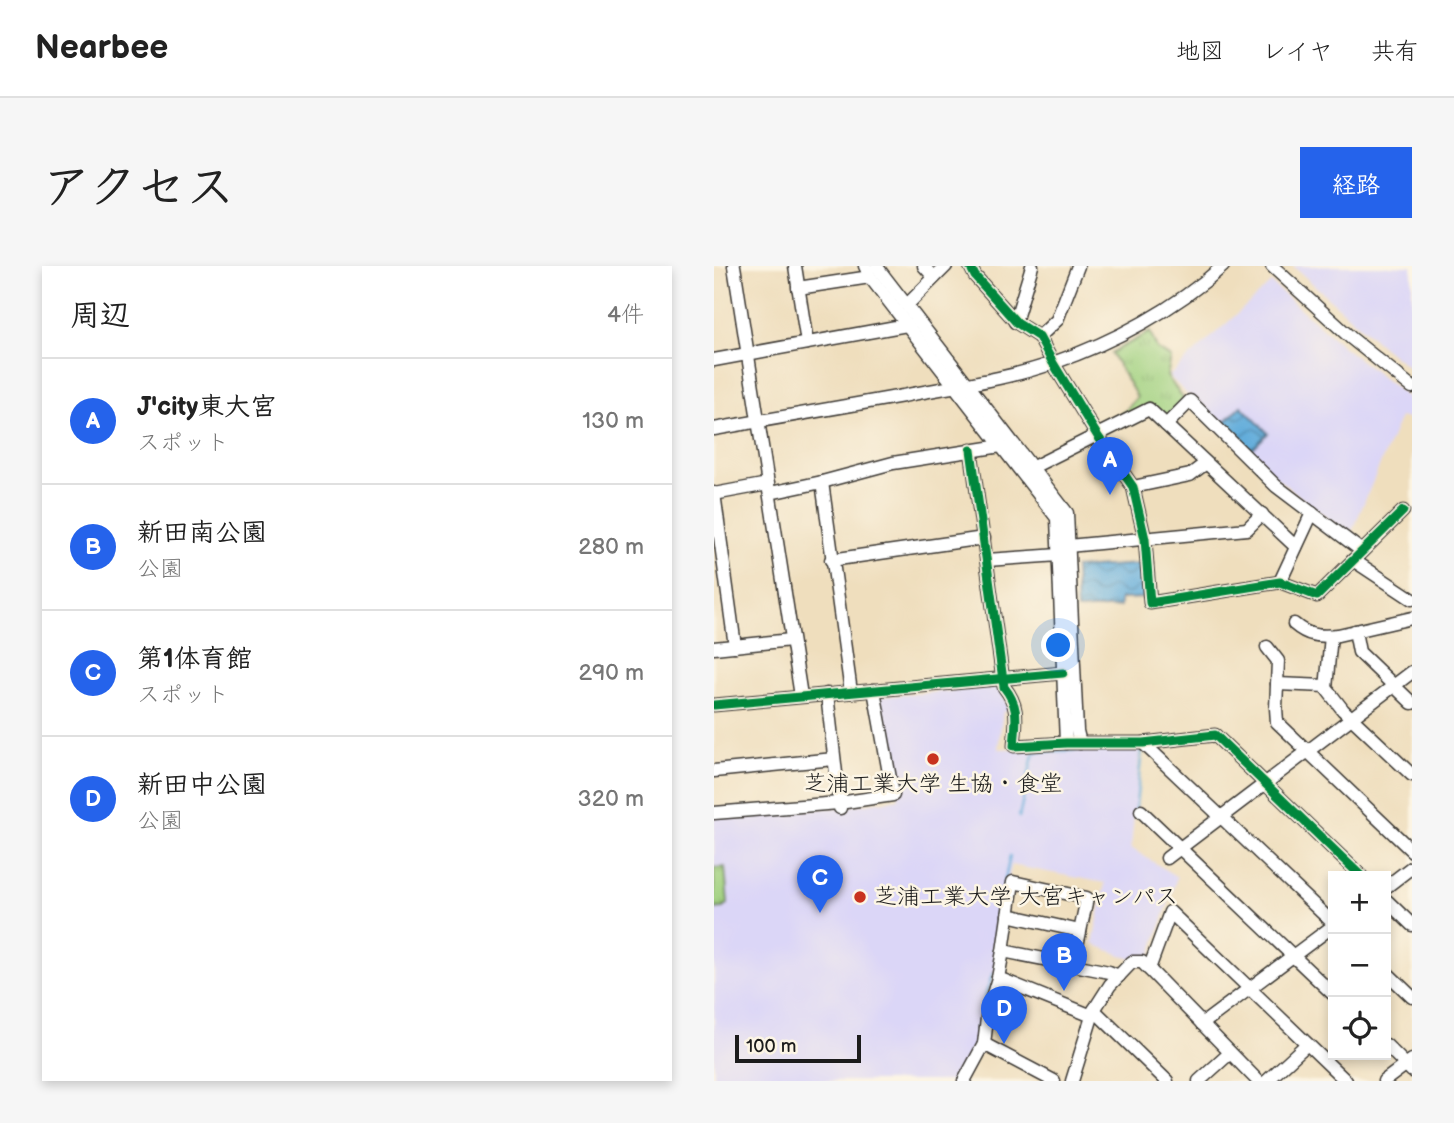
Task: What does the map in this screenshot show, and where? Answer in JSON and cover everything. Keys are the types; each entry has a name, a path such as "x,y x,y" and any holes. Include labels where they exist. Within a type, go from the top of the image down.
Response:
{"street":[{"path":"734,266 801,696"},
{"path":"795,266 807,343"},
{"path":"924,266 934,277"},
{"path":"907,305 946,266"},
{"path":"970,266 975,276 1015,322 1039,337 1097,435 1133,487 1145,539 1150,603 1280,582 1317,596 1403,511"},
{"path":"1015,322 1032,266"},
{"path":"1039,337 1057,320 1078,266"},
{"path":"714,429 961,385 1053,363 1090,349 1138,325 1204,283 1223,266"},
{"path":"1272,266 1351,338 1412,387"},
{"path":"799,288 871,270 880,271 907,305 1001,446 1057,518 1064,550 1080,743"},
{"path":"871,270 907,325 1033,467 1067,513 1063,673 1066,743"},
{"path":"714,360 907,325"},
{"path":"1166,425 1190,401 1276,486 1412,598"},
{"path":"1033,467 1149,409 1296,547"},
{"path":"735,646 714,494 822,482 893,463 1001,446"},
{"path":"971,450 1004,687 1012,698 1016,714 1014,746 1143,743 1215,735 1356,871"},
{"path":"1133,487 1190,475 1206,463"},
{"path":"822,482 850,692"},
{"path":"1280,582 1312,513"},
{"path":"987,560 1145,539 1247,529 1262,514"},
{"path":"831,560 984,538"},
{"path":"1294,624 1305,634 1331,636 1412,618"},
{"path":"1355,631 1359,652 1412,703"},
{"path":"1331,636 1326,688 1343,710 1412,775"},
{"path":"714,648 791,640"},
{"path":"1268,647 1278,662 1277,722 1412,851"},
{"path":"1167,858 1412,672"},
{"path":"714,705 1063,673"},
{"path":"1278,684 1326,686"},
{"path":"714,813 839,805 896,797 874,690"},
{"path":"827,694 839,805"},
{"path":"1143,743 1328,919"},
{"path":"714,771 834,759"},
{"path":"1141,811 1328,990"},
{"path":"1391,883 1412,867"},
{"path":"964,1081 984,1044 988,1010 1003,951 1013,882 1087,898 1073,965"},
{"path":"1391,905 1412,925"},
{"path":"1149,970 1170,912 1346,1081"},
{"path":"1007,915 1080,931"},
{"path":"1202,1024 1328,928"},
{"path":"1003,951 1119,976"},
{"path":"1076,1078 1093,1013 1110,985 1132,962 1142,962 1258,1081"},
{"path":"1391,977 1412,997"},
{"path":"998,978 1093,1013 1167,1081"},
{"path":"984,1044 1054,1081"},
{"path":"1267,1081 1307,1044"},
{"path":"1384,1081 1410,1065 1391,1049"},
{"path":"1199,1081 1230,1053"}],"shaded area":[{"path":"1293,266 1412,266 1412,370 1382,346"},
{"path":"1271,283 1341,345 1412,401 1412,420 1400,417 1350,536 1250,457 1169,376"},
{"name":"芝浦工業大学 大宮キャンパス","path":"999,687 1010,710 1003,711 998,749 1140,746 1131,848 1177,877 1151,954 1147,959 1134,960 1093,944 1105,883 1011,865 998,960 976,1052 960,1081 714,1081 714,815 843,807 899,799 879,697"}],"green space":[{"path":"1150,332 1157,349 1171,358 1167,376 1185,401 1165,417 1150,405 1113,423 1112,420 1126,410 1137,397 1111,353"},
{"path":"725,867 728,904 714,909 714,868"}],"water":[{"path":"1241,406 1268,433 1251,450 1224,423"},
{"path":"1142,564 1144,598 1120,599 1120,607 1077,610 1075,568"}],"waterway":[{"path":"1019,817 1033,755 1036,752 1077,750 1075,746"},
{"path":"1135,815 1142,749"},
{"path":"998,943 1001,898 1010,856"},
{"path":"976,1048 981,1008 993,973"}],"cycle path":[{"path":"970,266 975,276 1017,323 1039,337 1097,435 1133,487 1145,539 1150,603 1280,582 1317,596 1403,511"},
{"path":"971,450 1004,687 1015,708 1014,746 1143,743 1215,735 1356,871"},
{"path":"714,705 1063,673"}],"place":[{"name":"J'city東大宮","path":"1110,495"},
{"name":"芝浦工業大学 生協・食堂","path":"933,759"},
{"name":"芝浦工業大学 大宮キャンパス","path":"860,897"},
{"name":"第1体育館","path":"820,913"},
{"name":"新田南公園","path":"1064,991"},
{"name":"新田中公園","path":"1004,1044"}]}
